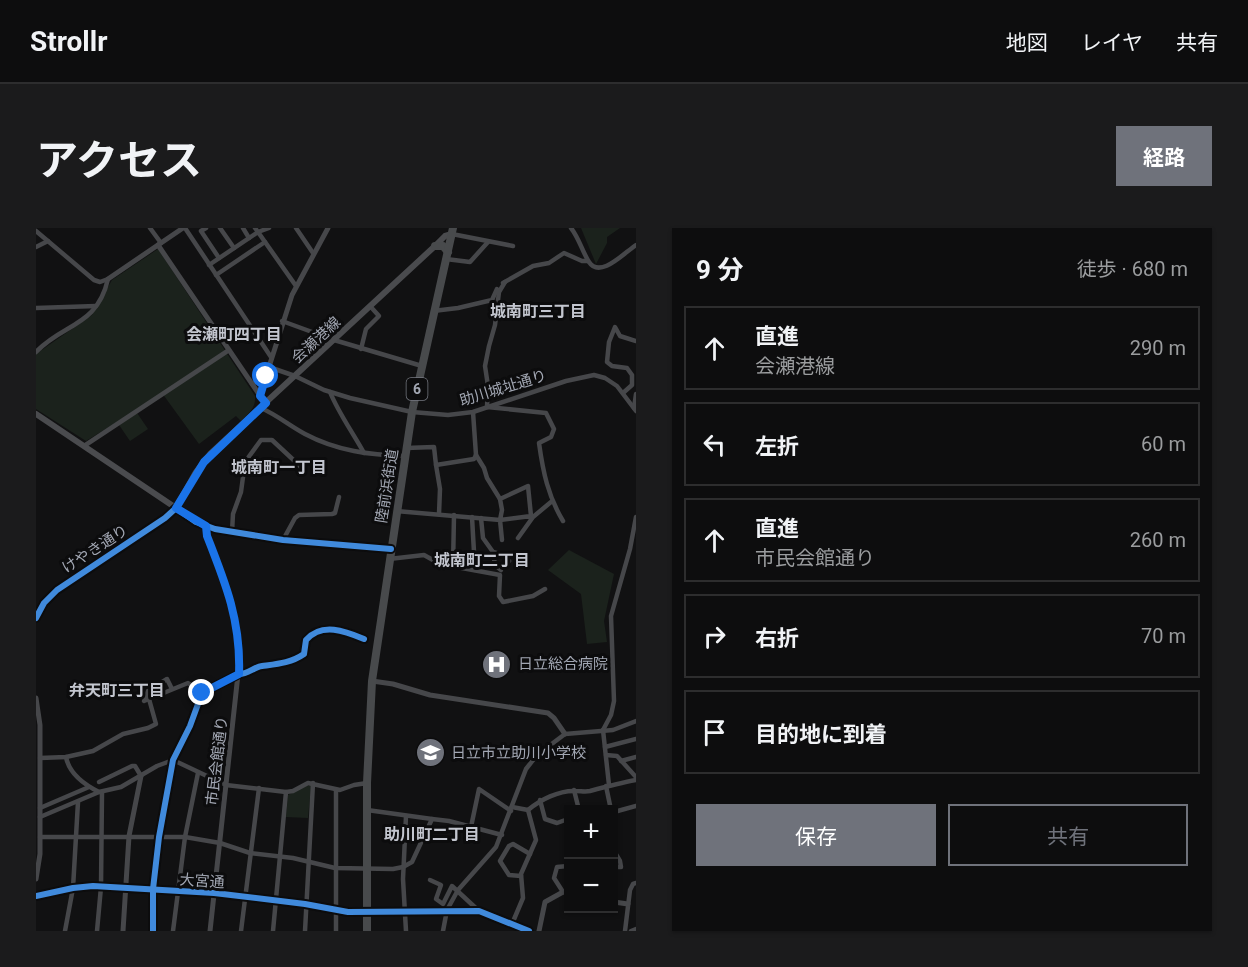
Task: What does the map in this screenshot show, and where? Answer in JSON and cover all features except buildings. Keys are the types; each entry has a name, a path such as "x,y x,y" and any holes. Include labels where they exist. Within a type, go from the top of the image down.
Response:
{"highway":[{"name":"陸前浜街道","path":"368,931 367,783 372,681 412,412 453,231"},
{"path":"435,246 443,246 447,256"}],"main road":[{"name":"会瀬港線","path":"176,508 204,462 453,231"},
{"path":"36,414 176,508"}],"street":[{"path":"150,228 260,396 263,406 304,433 341,450 383,456 434,447 440,489 439,514"},
{"path":"36,231 94,280 100,282 108,279 184,228 272,357"},
{"path":"206,228 201,231 219,258"},
{"path":"220,228 234,248"},
{"path":"243,228 249,238"},
{"path":"209,265 257,230 268,228"},
{"path":"296,228 313,253"},
{"path":"260,396 282,321 296,286 328,228"},
{"path":"571,228 582,245 588,261 595,268 601,269 636,245"},
{"path":"257,230 296,286"},
{"path":"453,231 488,242 513,246"},
{"path":"36,247 48,241"},
{"path":"216,275 265,242"},
{"path":"447,256 470,262 488,242"},
{"path":"434,311 492,300 497,290 506,282 533,266 549,263 564,253 582,261 588,261"},
{"path":"36,352 91,314 106,288 108,279"},
{"path":"506,282 499,292 495,325 485,366 488,386 486,407 546,413 554,429 551,437 539,443 544,480 551,502 563,521"},
{"path":"36,308 96,306"},
{"path":"361,349 366,329 379,316 370,306"},
{"path":"282,321 361,349 422,366"},
{"path":"623,393 632,385 632,375 627,368 612,366 607,362 609,342 615,327 620,336 636,341"},
{"path":"84,446 229,350"},
{"name":"助川城址通り","path":"269,367 330,392 412,412 448,415 473,411 588,375 605,378 623,393 635,410"},
{"path":"252,384 266,376"},
{"path":"330,392 364,453"},
{"path":"635,410 636,394"},
{"path":"473,411 476,455 500,499 502,540"},
{"path":"232,531 233,514 241,492 245,462 261,440 272,440 301,467"},
{"path":"436,465 474,459 476,455"},
{"path":"500,499 528,486 531,517"},
{"path":"283,540 298,515 335,513 339,497"},
{"path":"518,538 531,517 551,502"},
{"path":"176,508 206,526 232,531 283,540 391,549"},
{"name":"けやき通り","path":"36,618 44,603 57,590 165,518 176,508"},
{"path":"396,511 500,520 531,517"},
{"path":"453,567 454,515"},
{"path":"472,517 475,570"},
{"path":"611,805 603,730 614,701 611,616 630,549 636,517"},
{"path":"481,518 483,538 493,552 495,565 501,570"},
{"name":"市民会館通り","path":"206,526 207,536 233,606 239,637 239,674 210,931"},
{"path":"493,552 509,561"},
{"path":"389,559 424,555 440,564 500,575 499,596 503,602 533,596 546,589"},
{"path":"153,931 153,889 159,837 173,760 190,726 202,693 260,666 296,660 304,654 309,637 316,632 327,629 342,631 364,639"},
{"path":"172,690 166,679 148,691 144,701 172,690 188,683 202,693"},
{"path":"372,681 393,684 430,695 548,713 565,734"},
{"path":"36,699 40,725 40,837 36,879"},
{"path":"40,759 66,757 93,751 123,734 156,724 149,699"},
{"path":"443,931 447,910 458,890 493,852 502,835 532,759 565,734 616,729 636,721"},
{"path":"605,747 636,739"},
{"path":"471,827 479,789 511,809 528,810 540,800 574,790 586,792 636,778 617,756 606,755"},
{"path":"66,757 71,770 89,787 100,792"},
{"path":"621,761 636,757"},
{"path":"173,760 226,785 286,792 308,783 336,790 367,783"},
{"path":"40,817 100,792 121,787 173,760"},
{"path":"99,782 132,766 135,766 141,776 129,836 123,931"},
{"path":"173,931 184,837 198,772"},
{"path":"305,931 313,783"},
{"path":"40,808 89,787"},
{"path":"241,931 259,788"},
{"path":"336,790 336,931"},
{"path":"574,790 578,805"},
{"path":"97,931 101,887 100,792"},
{"path":"273,931 286,792"},
{"path":"540,800 546,819 557,823 564,820"},
{"path":"65,931 73,888 78,802"},
{"path":"618,810 636,806"},
{"path":"367,810 432,819 502,835"},
{"path":"512,924 523,897 521,876 536,840 528,810"},
{"path":"406,816 404,867 406,931"},
{"path":"40,837 184,837 220,843 250,853 279,856 335,868 398,869 412,862 432,819"},
{"path":"521,876 509,875 500,861 509,846 513,844 530,854"},
{"path":"564,866 556,867 554,878 564,890"},
{"path":"430,880 441,885 436,899 443,904 452,886 480,910 529,931"},
{"path":"625,931 631,886 636,883"},
{"name":"大宮通","path":"36,896 73,888 153,889 244,896 336,910 367,912"},
{"path":"539,931 545,902 564,894"},
{"path":"618,903 628,904"},
{"path":"367,912 480,910"},
{"path":"631,931 636,929"}],"shaded area":[{"path":"581,228 620,228 607,237 607,243 596,264"},
{"path":"158,249 255,396 254,404 241,421 236,416 199,444 162,393 135,410 148,429 130,441 117,422 86,441 36,409 36,354 92,315 112,280"},
{"path":"569,550 614,574 604,621 607,642 587,644 581,594 548,570"},
{"path":"311,786 308,818 286,817 288,795"}],"cycle path":[{"path":"36,618 44,603 57,590 165,518 176,508 196,522 215,529 283,540 391,549"},
{"path":"153,931 153,889 159,837 173,760 190,726 202,693 239,674 299,657 304,654 306,640 319,631 342,631 364,639"},
{"path":"36,896 93,886 214,893 305,904 348,912 479,911 529,931"}],"place":[{"name":"日立総合病院","path":"497,664"},
{"name":"日立市立助川小学校","path":"430,753"}],"district":[{"name":"城南町三丁目","path":"538,311"},
{"name":"会瀬町四丁目","path":"234,334"},
{"name":"城南町一丁目","path":"279,467"},
{"name":"城南町二丁目","path":"482,560"},
{"name":"弁天町三丁目","path":"117,690"},
{"name":"助川町二丁目","path":"432,834"}],"route":[{"path":"202,693 239,674 239,637 229,592 207,536 206,526 176,508 204,462 266,403 260,396 266,376"}]}
